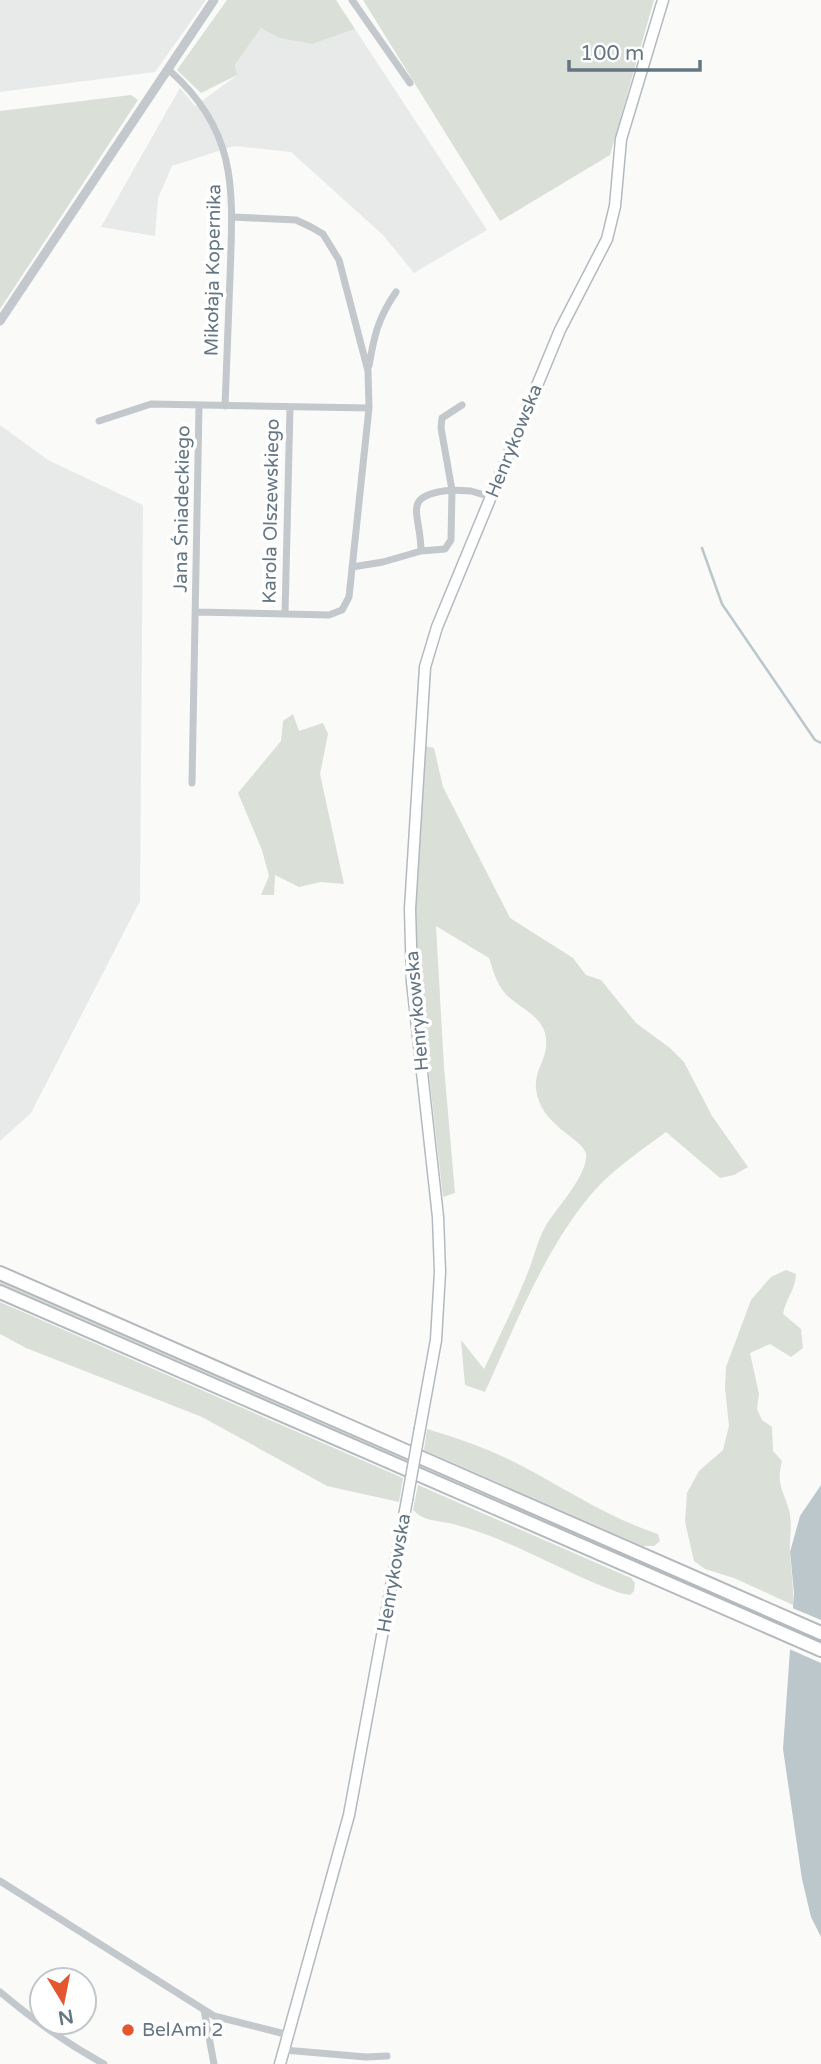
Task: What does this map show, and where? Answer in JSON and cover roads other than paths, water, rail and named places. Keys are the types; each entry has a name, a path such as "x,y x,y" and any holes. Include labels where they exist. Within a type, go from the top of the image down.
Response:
{"highway":[{"path":"0,1273 821,1633"},
{"path":"0,1292 821,1650"}],"main road":[{"name":"Henrykowska","path":"279,2064 349,1815 436,1340 440,1272 438,1217 412,982 410,909 425,667 437,627 560,330 607,239 615,206 621,139 663,0"}],"street":[{"path":"0,320 214,0"},
{"path":"352,0 410,83"},
{"name":"Mikołaja Kopernika","path":"169,70 207,113 218,134 230,175 232,217 225,406"},
{"path":"232,217 296,220 323,234 340,260 368,371"},
{"path":"196,612 329,615 342,610 349,597 369,408 368,371 374,335 382,312 396,292"},
{"path":"99,421 151,404 369,408"},
{"path":"352,567 383,562 421,551 440,551 449,545 453,524 453,490 441,428 442,418 462,405"},
{"name":"Jana Śniadeckiego","path":"192,783 199,406"},
{"name":"Karola Olszewskiego","path":"285,614 289,408"},
{"path":"421,551 416,506 420,499 434,492 453,490 483,493 491,497"},
{"path":"0,1881 214,2016 289,2035"},
{"path":"0,1992 31,2019 104,2064"},
{"path":"204,2010 214,2064"},
{"path":"284,2050 366,2057 387,2056"}],"waterway":[{"path":"702,548 722,604 815,740 821,743"}],"place":[{"name":"BelAmi 2","path":"128,2030"}]}
